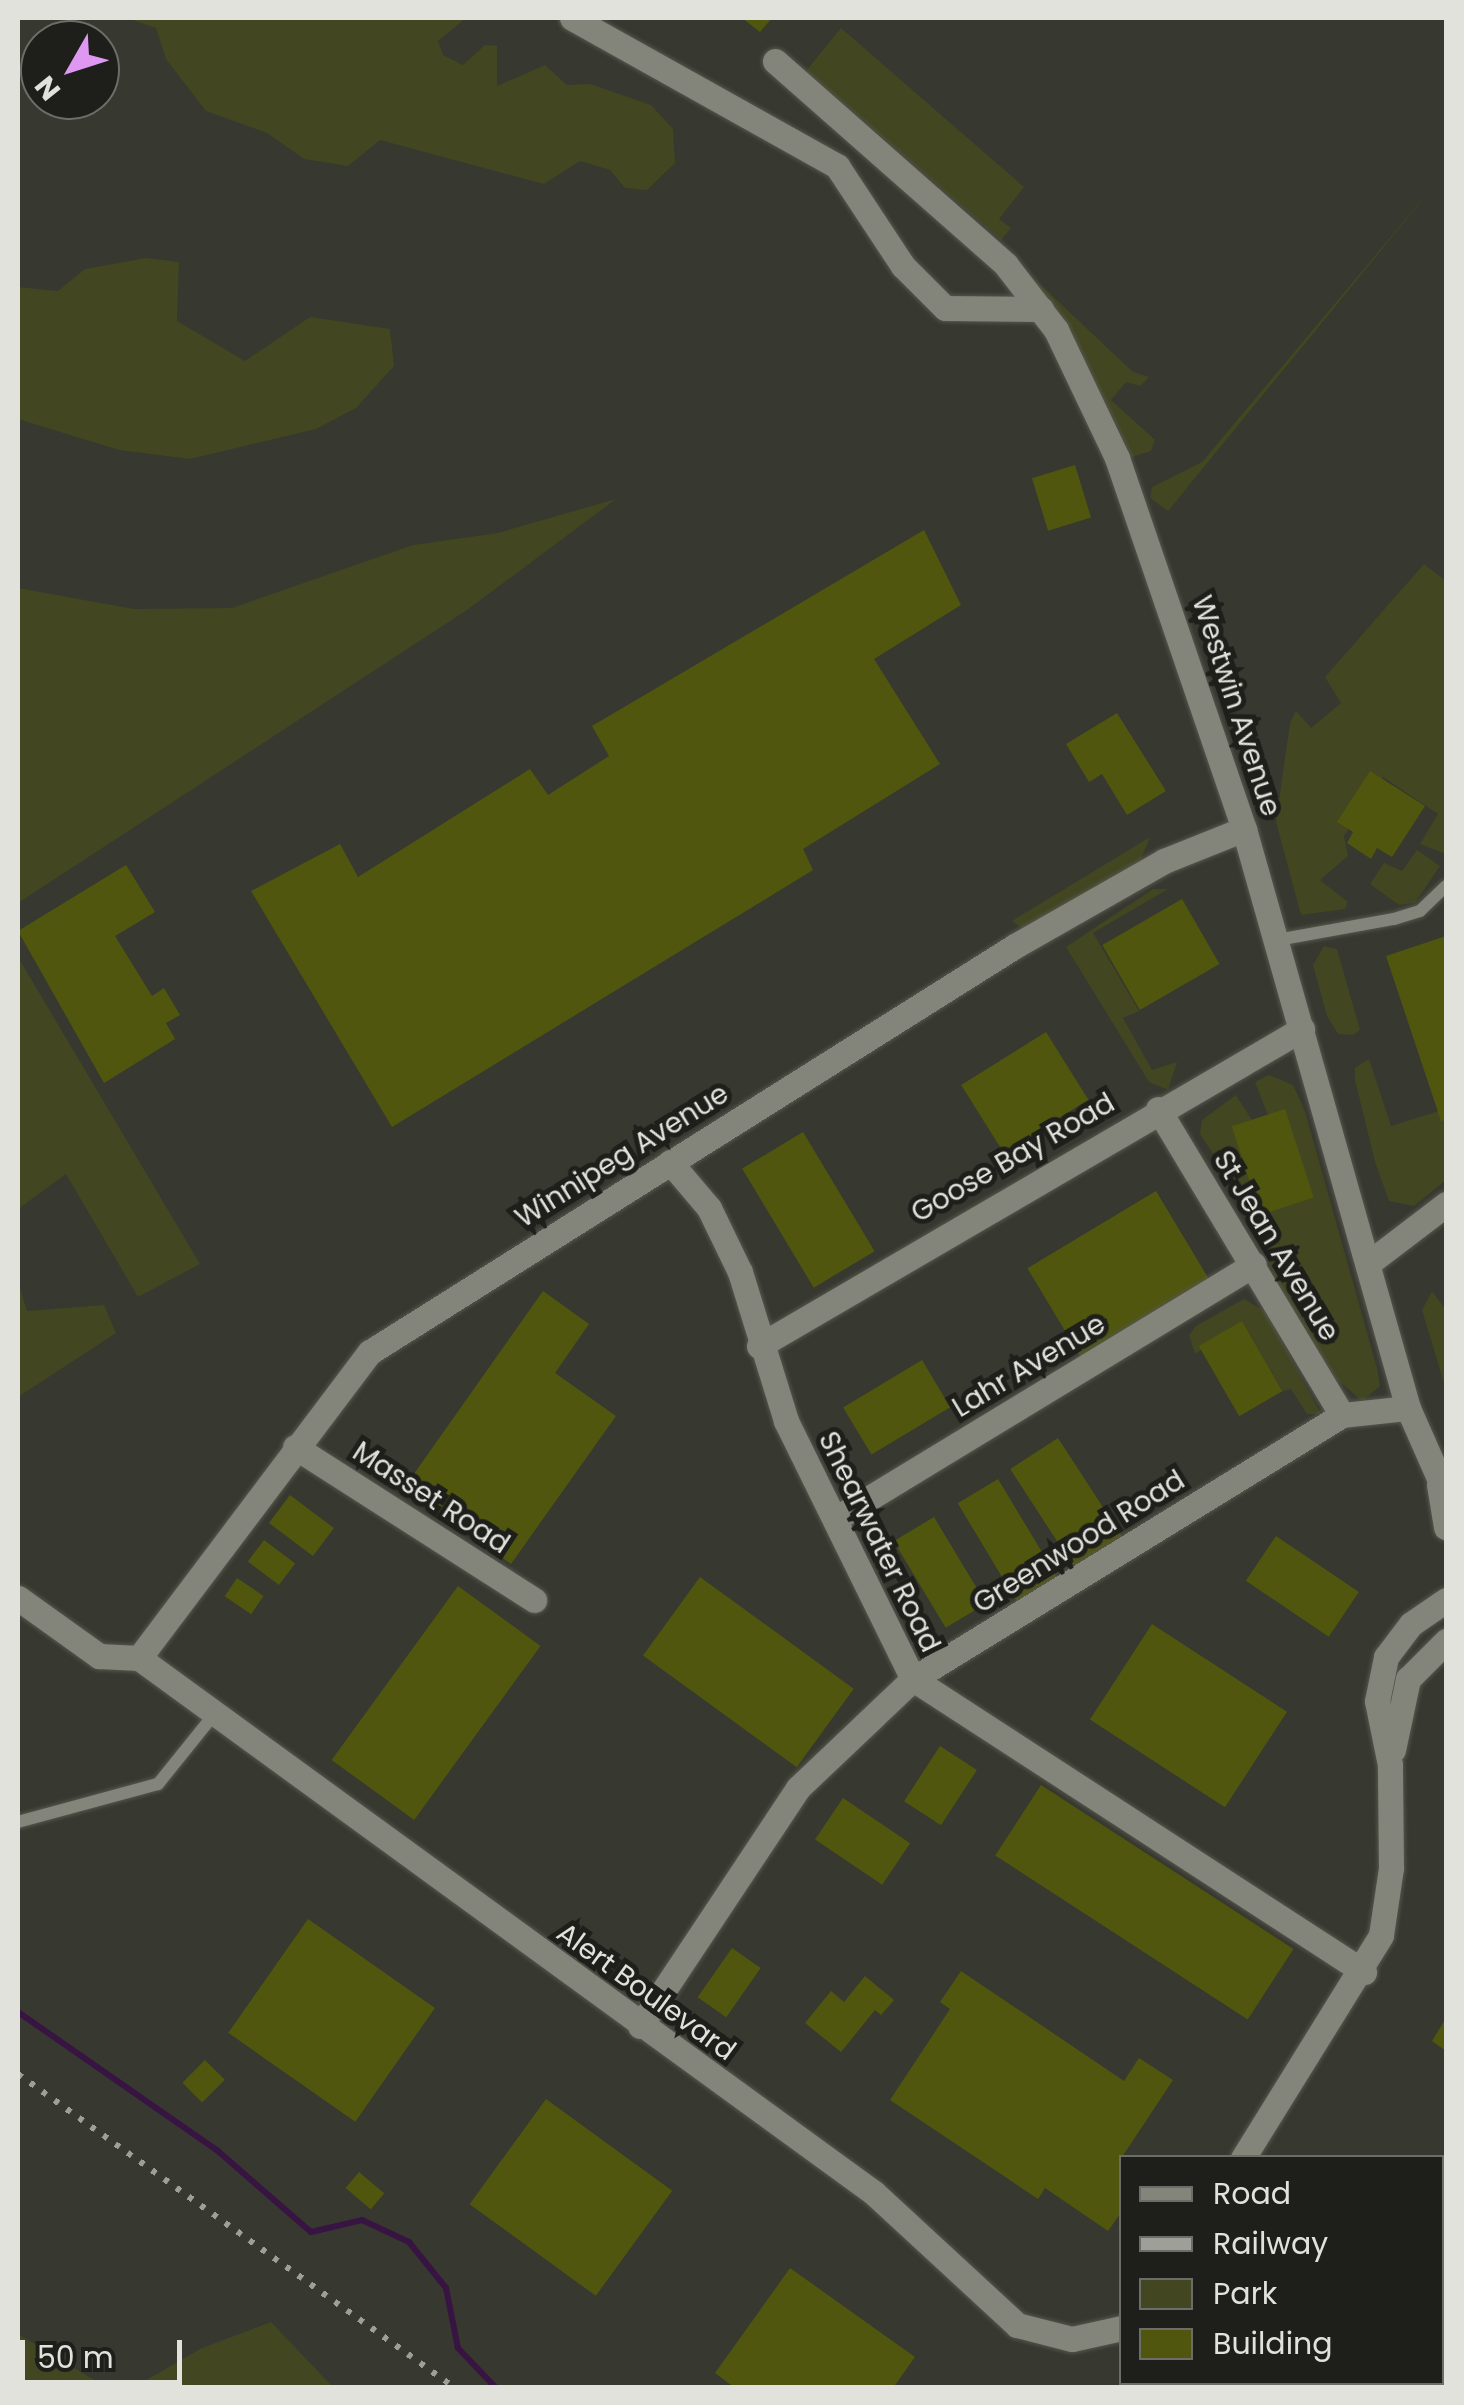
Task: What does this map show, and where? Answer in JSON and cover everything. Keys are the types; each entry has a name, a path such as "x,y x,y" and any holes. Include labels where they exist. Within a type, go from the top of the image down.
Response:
{"street":[{"path":"572,18 837,166 863,194 903,266 945,308 1041,310"},
{"name":"Westwin Avenue","path":"774,61 936,197 1041,310 1117,458 1244,829 1370,1262 1408,1408 1443,1489 1446,1526"},
{"name":"Winnipeg Avenue","path":"138,1658 370,1352 1015,946 1164,860 1244,829"},
{"name":"Goose Bay Road","path":"758,1346 1158,1109 1302,1029"},
{"name":"St Jean Avenue","path":"1158,1109 1342,1416"},
{"name":"Shearwater Road","path":"670,1162 724,1240 758,1346 912,1679 1364,1972"},
{"path":"1370,1262 1446,1204"},
{"name":"Lahr Avenue","path":"835,1519 1254,1264"},
{"name":"Greenwood Road","path":"640,2026 798,1788 912,1679 1342,1416 1408,1408"},
{"name":"Masset Road","path":"295,1447 534,1600"},
{"path":"18,1598 99,1656 138,1658"},
{"path":"1245,2155 1364,1972 1381,1935 1390,1868 1390,1765 1378,1702 1386,1657 1411,1624 1446,1600"},
{"path":"1390,1765 1408,1679 1446,1641"},
{"name":"Alert Boulevard","path":"138,1658 874,2193 1017,2325 1072,2339 1119,2329"}],"lane":[{"path":"1277,940 1394,919 1420,910 1446,886"},
{"path":"18,1822 158,1784 215,1714"}],"green space":[{"path":"127,18 466,18 438,41 443,55 463,65 485,45 497,46 497,86 545,65 567,85 590,84 651,105 673,129 675,163 647,190 625,188 610,170 580,161 544,184 380,140 348,166 304,159 267,133 206,111 166,59 156,28"},
{"path":"841,28 1024,187 999,219 1011,228 1001,240 806,71"},
{"path":"1446,171 1168,511 1150,498 1152,487 1202,462"},
{"path":"146,258 179,262 177,321 245,361 310,317 390,329 394,366 356,408 316,429 190,459 119,450 18,419 18,287 58,291 85,269"},
{"path":"1028,273 1133,372 1149,377 1140,386 1126,382 1111,400 1155,440 1151,451 1132,457 1071,331"},
{"path":"616,499 467,610 18,903 18,588 134,609 232,608 413,545 498,533"},
{"path":"1424,564 1446,581 1446,854 1420,844 1438,814 1383,777 1344,836 1348,856 1320,880 1348,902 1345,909 1301,915 1276,822 1290,723 1296,711 1311,728 1341,703 1325,677"},
{"path":"1150,837 1140,862 1022,928 1012,921"},
{"path":"1417,850 1440,866 1415,903 1399,905 1370,884 1384,863 1402,871"},
{"path":"1153,889 1168,889 1093,933 1139,1011 1123,1018 1152,1070 1177,1062 1168,1090 1149,1082 1066,947"},
{"path":"1324,946 1337,949 1360,1030 1353,1035 1338,1034 1327,1016 1313,965"},
{"path":"18,957 200,1264 138,1297 66,1174 18,1209"},
{"path":"1369,1059 1391,1126 1439,1111 1446,1120 1446,1180 1414,1206 1389,1201 1375,1162 1355,1080 1355,1068"},
{"path":"1269,1075 1293,1085 1305,1111 1377,1368 1380,1386 1362,1401 1333,1376 1279,1287 1262,1244 1267,1235 1200,1134 1202,1120 1236,1095 1252,1120 1268,1115 1255,1082"},
{"path":"18,1282 27,1311 104,1305 116,1333 18,1397"},
{"path":"1432,1291 1446,1310 1446,1390 1422,1310"},
{"path":"1244,1299 1266,1312 1321,1414 1307,1414 1291,1389 1283,1391 1242,1321 1195,1354 1189,1335 1196,1326"},
{"path":"271,2322 333,2387 18,2387 18,2334 101,2384 136,2386 202,2348"}],"building":[{"path":"742,18 772,18 760,32"},
{"path":"1075,465 1091,518 1048,531 1032,478"},
{"path":"924,530 961,605 874,659 940,764 803,849 813,870 392,1127 251,891 340,844 358,877 530,769 548,795 609,756 592,726"},
{"path":"1117,713 1166,791 1127,815 1102,774 1089,782 1066,744"},
{"path":"1370,771 1425,806 1392,857 1377,848 1371,859 1347,843 1353,832 1337,822"},
{"path":"126,865 155,912 115,936 152,996 164,988 180,1015 166,1023 175,1039 104,1083 18,931"},
{"path":"1182,899 1220,964 1140,1010 1102,945"},
{"path":"1446,936 1446,1120 1441,1121 1386,956"},
{"path":"1046,1032 1088,1100 1004,1153 961,1085"},
{"path":"1285,1109 1314,1197 1260,1215 1232,1126"},
{"path":"803,1132 875,1251 814,1288 742,1169"},
{"path":"1156,1191 1210,1280 1081,1357 1027,1268"},
{"path":"543,1291 589,1324 555,1373 616,1416 511,1564 404,1488"},
{"path":"1242,1321 1282,1391 1239,1416 1199,1346"},
{"path":"922,1360 950,1407 871,1455 843,1407"},
{"path":"1058,1438 1122,1536 1074,1567 1010,1469"},
{"path":"998,1479 1057,1578 1017,1602 958,1503"},
{"path":"290,1495 334,1528 313,1556 269,1523"},
{"path":"934,1517 986,1604 946,1628 894,1541"},
{"path":"1276,1536 1359,1592 1329,1637 1246,1581"},
{"path":"264,1540 295,1563 279,1585 248,1562"},
{"path":"700,1577 854,1689 797,1767 643,1655"},
{"path":"237,1578 264,1596 251,1614 225,1596"},
{"path":"458,1586 541,1646 414,1820 332,1760"},
{"path":"1152,1624 1287,1712 1225,1807 1090,1720"},
{"path":"940,1746 977,1770 941,1825 904,1801"},
{"path":"1041,1785 1293,1949 1248,2019 995,1855"},
{"path":"843,1798 910,1843 882,1885 815,1839"},
{"path":"308,1919 435,2008 355,2122 228,2033"},
{"path":"732,1948 761,1968 726,2017 698,1997"},
{"path":"961,1971 1124,2081 1139,2058 1173,2080 1123,2155 1119,2155 1119,2215 1108,2231 1045,2188 1038,2199 890,2100 950,2009 940,2002"},
{"path":"865,1976 894,2000 881,2015 875,2010 841,2052 805,2023 831,1991 844,2002"},
{"path":"1446,2018 1446,2051 1432,2041"},
{"path":"205,2060 225,2080 202,2102 182,2083"},
{"path":"546,2099 672,2191 596,2296 470,2204"},
{"path":"359,2172 384,2193 371,2209 346,2188"},
{"path":"790,2268 915,2357 893,2388 735,2388 715,2373"},
{"path":"1234,2385 1295,2388 1235,2388"}],"waterway":[{"path":"18,2012 218,2151 311,2232 362,2220 409,2242 446,2288 458,2348 496,2388"}],"railway":[{"path":"18,2074 455,2388"}]}
